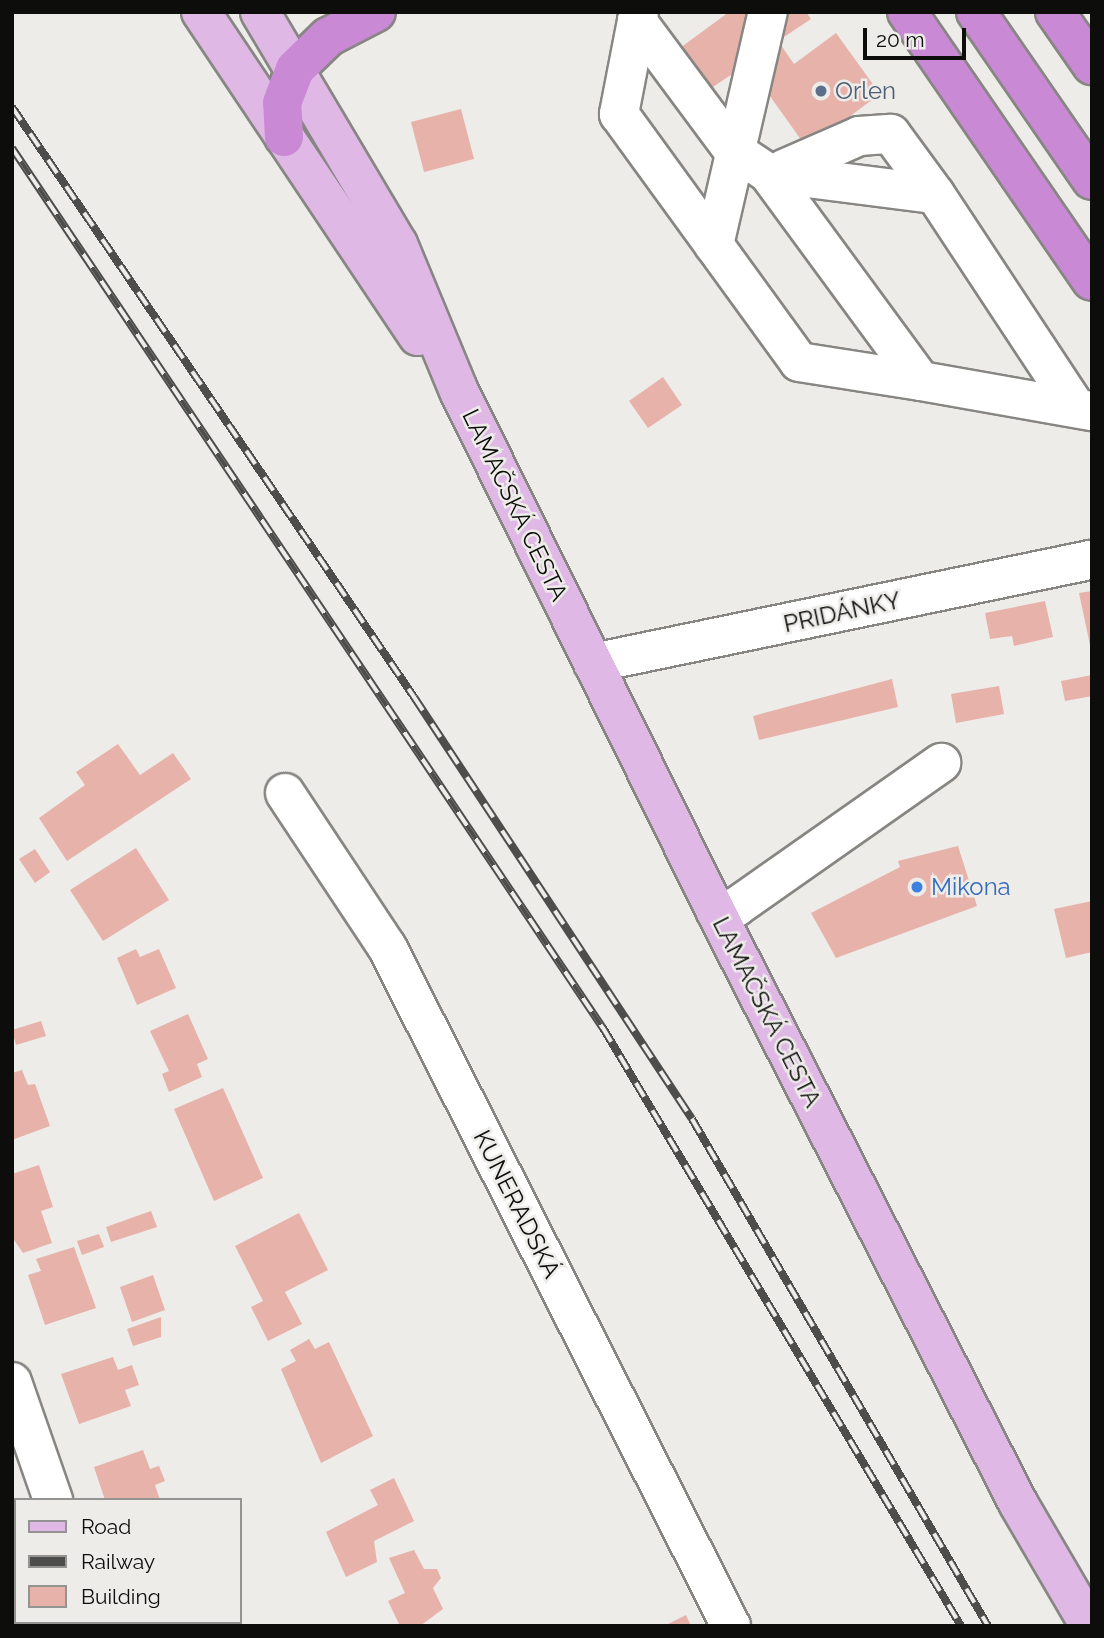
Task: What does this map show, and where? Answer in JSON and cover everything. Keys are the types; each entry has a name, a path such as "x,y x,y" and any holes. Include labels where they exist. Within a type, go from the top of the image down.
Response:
{"highway":[{"path":"284,137 282,103 295,69 328,37 376,12"},
{"path":"907,12 1092,281"},
{"path":"976,12 1092,180"},
{"path":"1055,12 1092,65"}],"main road":[{"name":"LAMAČSKÁ CESTA","path":"201,12 459,391"},
{"name":"LAMAČSKÁ CESTA","path":"260,12 398,244 459,391 716,912 1012,1490 1090,1626"}],"street":[{"path":"714,245 732,149 768,12"},
{"path":"638,16 732,149 768,173 921,382"},
{"path":"638,16 619,114 799,362 1084,408"},
{"path":"768,173 814,160 859,136 891,134 1084,408"},
{"path":"768,173 935,194"},
{"name":"PRIDÁNKY","path":"593,663 1090,560"},
{"path":"716,912 736,906 941,763"},
{"name":"KUNERADSKÁ","path":"285,793 387,947 731,1626"},
{"path":"12,1382 53,1498"}],"building":[{"path":"729,12 806,12 811,19 778,41 794,64 836,33 880,94 807,148 747,64 710,89 680,48"},
{"path":"461,109 474,159 424,172 411,122"},
{"path":"663,377 682,405 648,428 629,401"},
{"path":"1092,591 1092,649 1091,650 1079,593"},
{"path":"1045,601 1053,637 1014,646 1012,636 990,639 985,613"},
{"path":"1092,675 1092,696 1065,701 1061,681"},
{"path":"892,679 898,707 759,740 753,716"},
{"path":"999,686 1004,714 956,723 951,694"},
{"path":"118,744 140,775 173,753 191,779 67,861 39,818 85,785 76,772"},
{"name":"Mikona","path":"958,846 977,906 836,958 811,913 900,867 898,861"},
{"path":"136,848 169,900 103,941 70,890"},
{"path":"35,849 50,872 35,883 19,859"},
{"path":"1092,901 1092,952 1066,958 1054,909"},
{"path":"136,949 140,957 159,949 176,988 137,1005 117,958"},
{"path":"188,1014 208,1059 197,1064 202,1077 169,1092 162,1074 169,1071 150,1031"},
{"path":"41,1021 46,1036 16,1045 12,1030"},
{"path":"22,1070 28,1085 35,1084 50,1126 12,1140 12,1073"},
{"path":"223,1088 263,1178 214,1201 174,1109"},
{"path":"39,1165 53,1207 41,1211 52,1243 23,1253 12,1237 12,1174"},
{"path":"151,1211 157,1227 111,1242 106,1227"},
{"path":"299,1213 328,1270 285,1292 302,1324 268,1341 251,1307 263,1301 235,1246"},
{"path":"99,1234 104,1247 82,1255 77,1241"},
{"path":"74,1247 96,1308 45,1325 28,1275 41,1271 36,1259"},
{"path":"153,1275 165,1310 132,1322 120,1287"},
{"path":"161,1317 161,1337 133,1346 127,1329"},
{"path":"309,1339 315,1349 329,1342 373,1436 321,1463 281,1369 296,1361 290,1350"},
{"path":"113,1357 118,1370 132,1365 139,1385 125,1390 131,1406 79,1424 61,1374"},
{"path":"143,1450 150,1469 159,1466 165,1481 155,1485 159,1498 104,1498 94,1467"},
{"path":"394,1478 414,1521 374,1541 377,1562 346,1577 326,1532 378,1505 370,1490"},
{"path":"414,1550 424,1569 437,1569 441,1578 433,1588 443,1609 420,1626 400,1626 388,1601 405,1593 389,1558"},
{"path":"686,1615 691,1626 664,1626"}],"railway":[{"path":"12,107 414,697 692,1119 988,1626"},
{"path":"12,148 603,1028 961,1626"}],"place":[{"name":"Orlen","path":"821,91"},
{"name":"Mikona","path":"917,887"}]}
